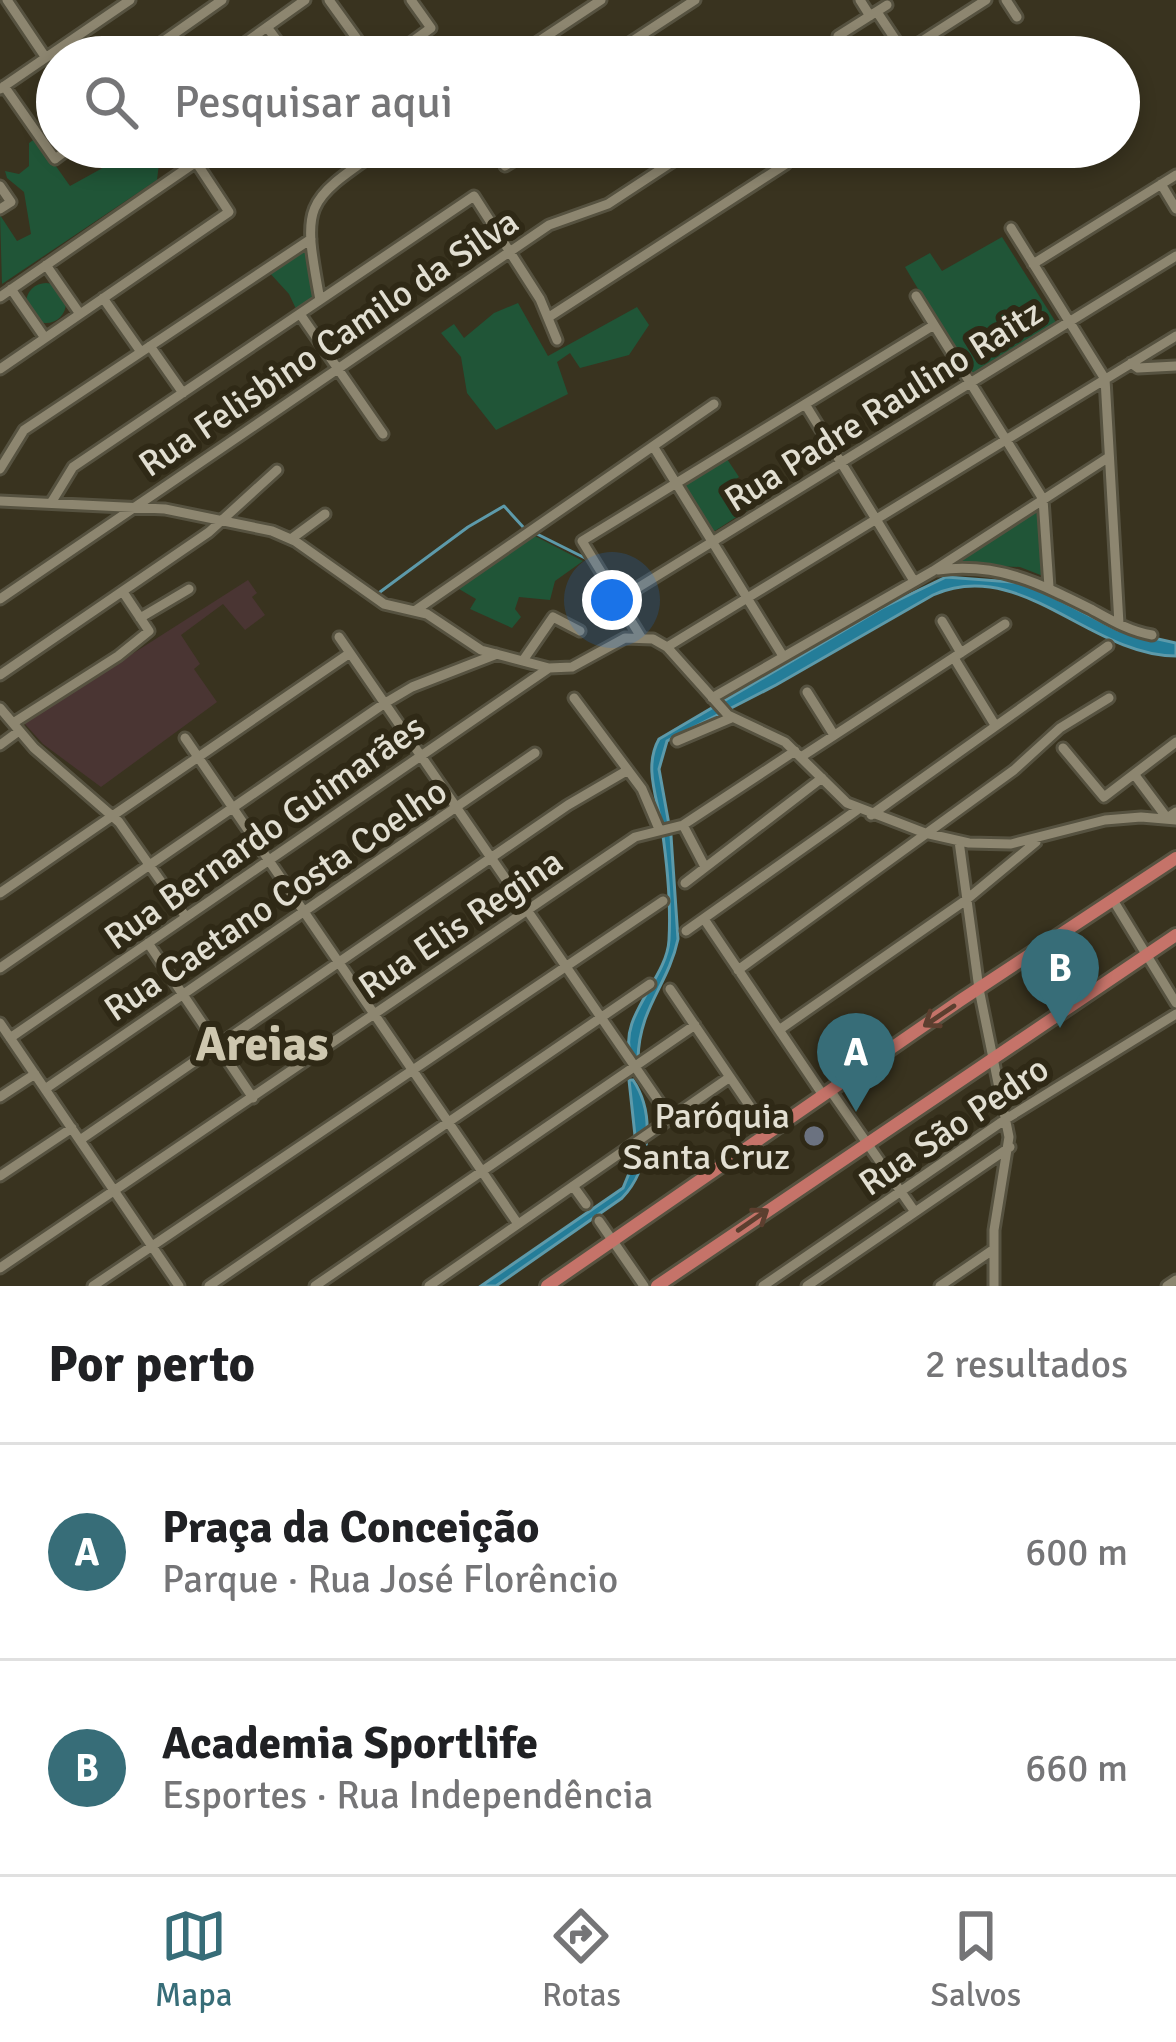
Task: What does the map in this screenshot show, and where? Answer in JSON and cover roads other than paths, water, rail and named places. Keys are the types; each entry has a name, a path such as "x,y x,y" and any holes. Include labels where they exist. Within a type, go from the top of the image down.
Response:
{"main road":[{"path":"548,1286 1176,858"},
{"path":"657,1286 1176,935"}],"street":[{"path":"75,36 130,0"},
{"path":"170,36 222,0"},
{"path":"282,0 290,11"},
{"path":"254,36 305,0"},
{"path":"329,0 355,36"},
{"path":"411,0 430,28 419,36"},
{"path":"547,36 601,0"},
{"path":"640,36 695,0"},
{"path":"860,0 878,11 891,36"},
{"path":"932,36 986,0"},
{"path":"1006,0 1017,17"},
{"path":"3,1 36,45"},
{"path":"838,35 878,11"},
{"path":"267,27 274,36"},
{"path":"83,31 86,36"},
{"path":"36,62 2,87 36,133"},
{"path":"0,297 187,168"},
{"path":"0,368 229,212 200,168"},
{"path":"320,300 310,239 312,212 317,197 356,168"},
{"name":"Rua Felisbino Camilo da Silva","path":"0,599 559,219 608,204 662,168"},
{"path":"549,316 780,168"},
{"path":"1033,264 1176,175"},
{"path":"1161,184 1176,209"},
{"path":"0,186 11,202 0,209"},
{"path":"51,503 68,471 474,196 549,316 556,340"},
{"path":"1011,228 1105,379 1119,624"},
{"path":"0,469 25,430 310,239"},
{"name":"Rua Padre Raulino Raitz","path":"618,600 1176,256"},
{"path":"46,265 80,314"},
{"path":"11,289 45,338"},
{"path":"916,296 1043,499 1049,587"},
{"path":"103,298 183,393"},
{"path":"300,314 383,434"},
{"path":"934,325 582,541 641,637 668,647 728,715 780,739 858,809 959,841 1018,843 1105,820 1173,817"},
{"path":"668,647 1176,336"},
{"path":"1132,363 1138,368 1176,366"},
{"path":"416,610 715,404"},
{"path":"805,404 914,581"},
{"path":"653,446 783,656"},
{"path":"714,699 933,571 1109,457"},
{"path":"0,675 224,520 277,470"},
{"path":"0,501 133,506 224,520 291,539 384,604 416,610 466,642 549,668"},
{"path":"291,539 325,514"},
{"path":"933,571 1000,570 1049,587 1119,624 1152,635"},
{"path":"140,618 189,589"},
{"path":"0,745 16,727 148,631 123,592"},
{"path":"524,659 553,616 580,631"},
{"path":"942,621 995,724"},
{"path":"704,867 680,826 834,735 1005,624"},
{"path":"339,637 670,1119"},
{"name":"Rua Bernardo Guimarães","path":"10,1038 549,668 572,667 626,638 641,637"},
{"path":"872,815 1108,646"},
{"path":"0,893 350,653"},
{"path":"0,968 385,703 412,687 497,654"},
{"path":"807,692 834,735"},
{"path":"574,698 646,796 660,829"},
{"path":"738,970 1015,770 1060,728 1109,698"},
{"path":"0,708 113,815 186,917"},
{"path":"677,741 728,715"},
{"path":"185,738 518,1224"},
{"path":"1063,748 1104,797 1176,742"},
{"name":"Rua Caetano Costa Coelho","path":"45,1089 535,753"},
{"path":"80,1140 628,770"},
{"path":"1134,774 1173,817"},
{"path":"685,884 822,778"},
{"path":"686,932 858,809"},
{"name":"Rua Elis Regina","path":"0,1268 635,837 680,826"},
{"path":"779,1030 965,900 1042,837"},
{"path":"959,841 979,989 1010,1147 994,1249 994,1286"},
{"path":"1113,900 1176,1003"},
{"path":"93,1286 663,901"},
{"path":"704,919 779,1030 915,1212"},
{"path":"148,944 253,1098"},
{"path":"208,1286 650,984"},
{"path":"670,989 768,1133"},
{"name":"Rua São Pedro","path":"763,1286 1006,1119 1176,1014"},
{"path":"0,1023 179,1286"},
{"path":"315,1286 694,1025"},
{"path":"0,1094 33,1071"},
{"path":"429,1286 730,1077"},
{"path":"0,1176 71,1128"},
{"path":"807,1286 1010,1147"},
{"path":"574,1186 586,1204"},
{"path":"598,1221 644,1286"},
{"path":"940,1286 994,1249"},
{"path":"1167,1286 1176,1280"}],"water":[{"path":"946,577 1026,583 1118,630 1176,643 1176,656 1144,652 1114,641 1026,597 965,586 933,595 667,741 659,769 671,836 678,939 643,1025 638,1059 632,1059 630,1029 660,970 669,940 667,870 652,772 659,739 882,608"},
{"path":"629,1080 640,1094 647,1125 644,1157 631,1186 622,1198 496,1286 481,1286 623,1188 637,1154"}],"waterway":[{"path":"380,592 504,506 524,528"},
{"path":"535,533 585,558"}],"place":[{"name":"Academia Sportlife","path":"1060,1028"},
{"name":"Praça da Conceição","path":"856,1112"},
{"name":"Paróquia Santa Cruz","path":"814,1136"}],"district":[{"name":"Areias","path":"262,1043"}]}
